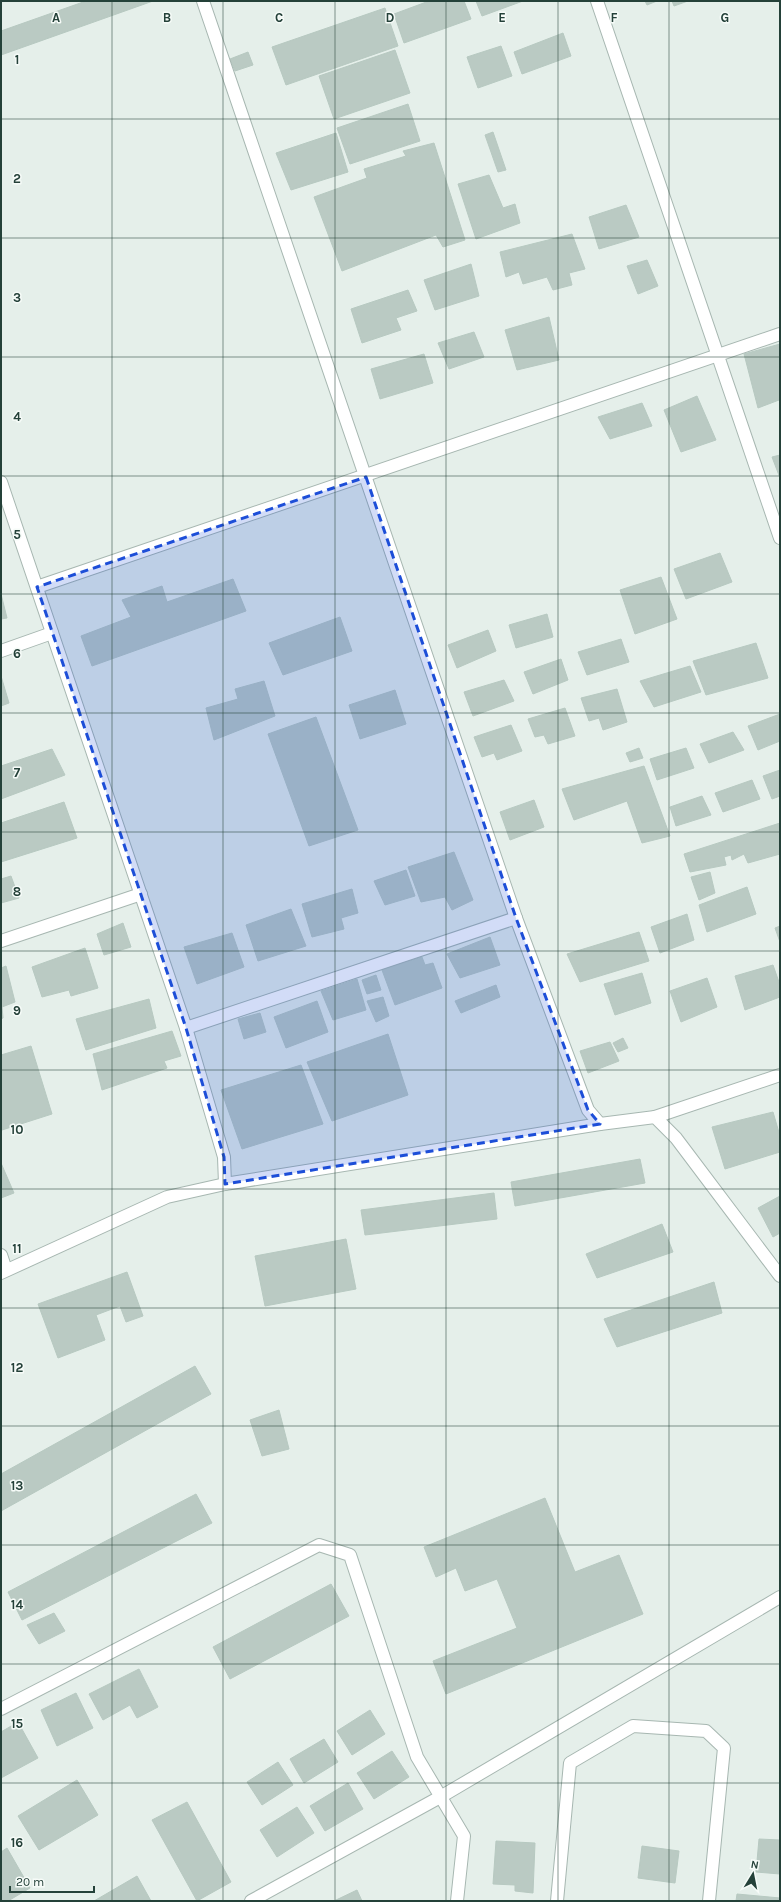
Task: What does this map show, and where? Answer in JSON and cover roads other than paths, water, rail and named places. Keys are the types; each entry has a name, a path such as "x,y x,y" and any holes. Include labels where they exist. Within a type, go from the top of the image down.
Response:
{"street":[{"path":"203,1 516,918 588,1110 600,1124"},
{"path":"597,1 780,538"},
{"path":"37,588 780,334"},
{"path":"1,482 5,508 37,588 186,1028 224,1157 225,1184"},
{"path":"1,651 52,633"},
{"path":"1,941 141,894"},
{"path":"186,1028 516,918"},
{"path":"1,1255 4,1271 167,1197 225,1184 600,1124 655,1117 780,1075"},
{"path":"655,1117 676,1138 780,1276"},
{"path":"1,1709 319,1545 350,1555 418,1756 464,1836 457,1901"},
{"path":"251,1901 442,1796 780,1597"},
{"path":"556,1901 570,1764 633,1726 706,1731 724,1748 709,1901"}]}
